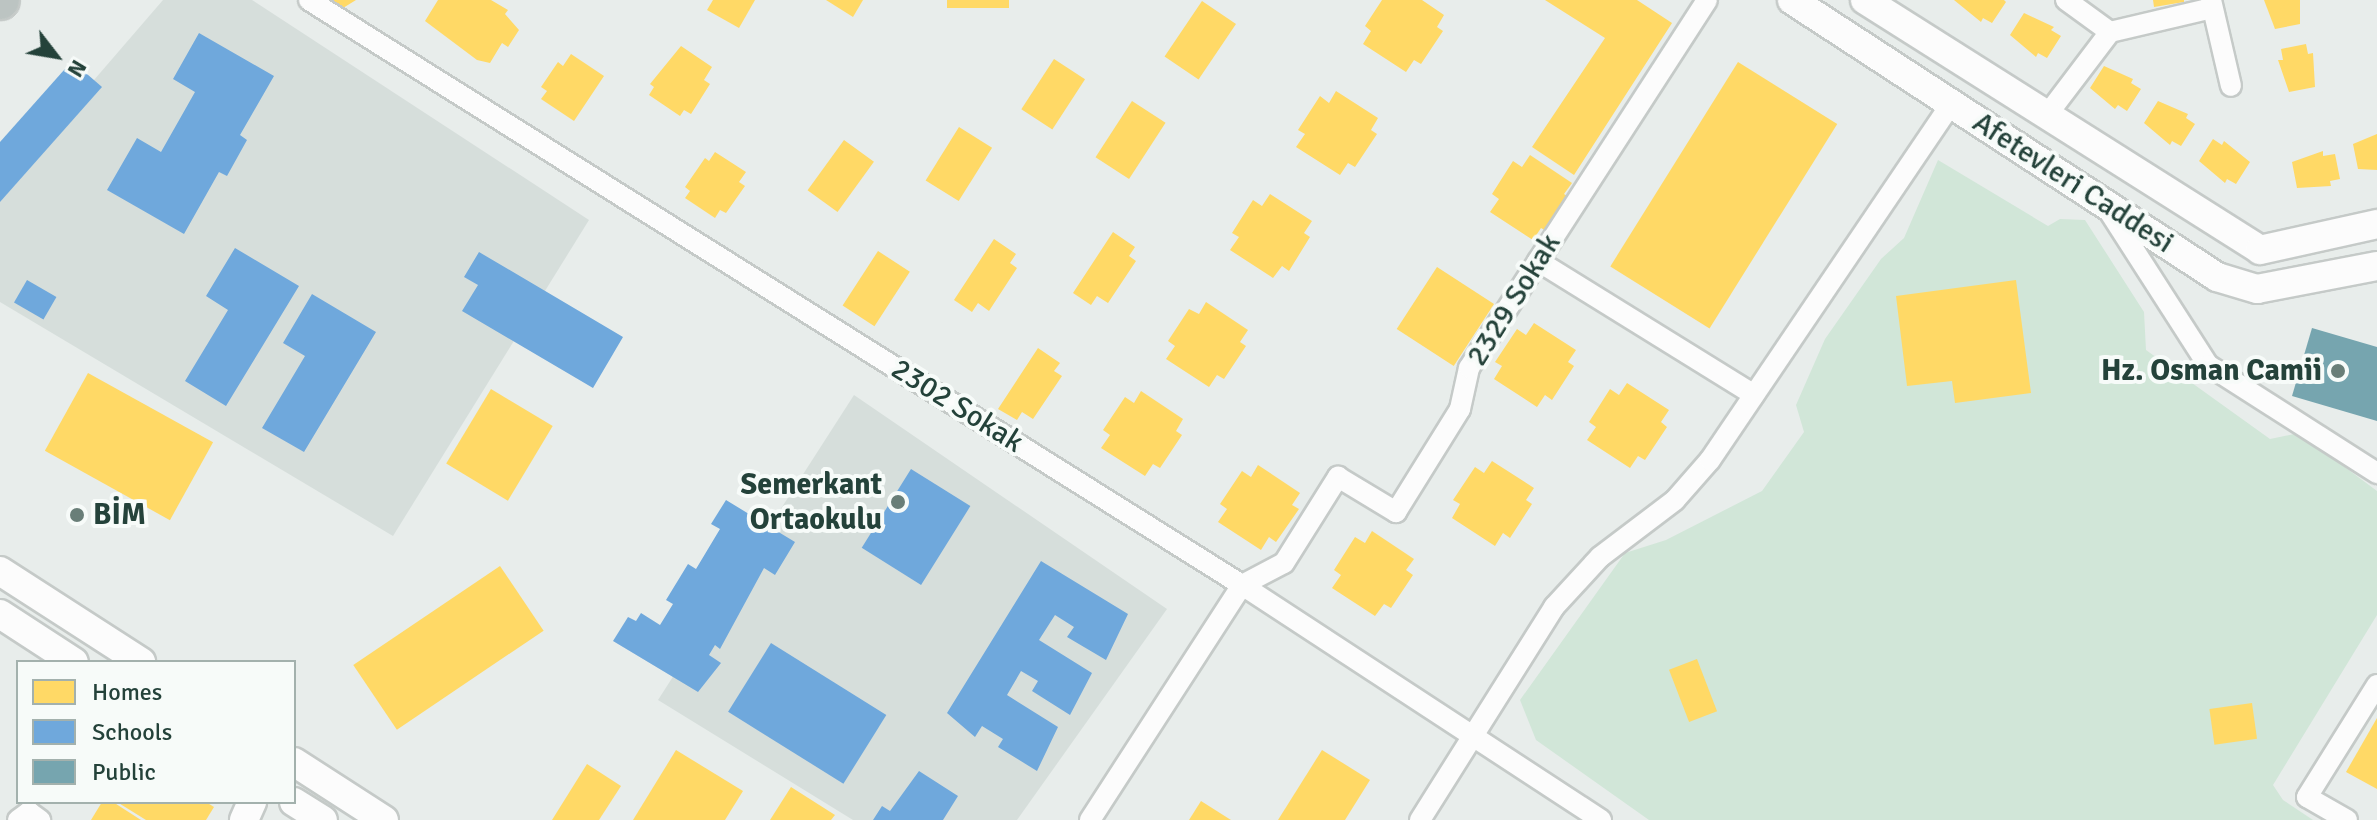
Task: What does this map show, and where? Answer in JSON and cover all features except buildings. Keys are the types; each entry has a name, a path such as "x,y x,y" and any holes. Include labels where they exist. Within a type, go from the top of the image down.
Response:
{"street":[{"name":"2302 Sokak","path":"309,0 1242,585 1601,820"},
{"name":"2329 Sokak","path":"1090,820 1242,585 1284,563 1338,477 1396,512 1460,409 1469,368 1707,0"},
{"name":"Afetevleri Caddesi","path":"1792,0 2217,277 2257,289 2377,266"},
{"name":"Afetevleri Caddesi","path":"1865,0 2260,250 2377,224"},
{"path":"2066,0 2110,32"},
{"path":"2047,115 2110,32 2212,4 2231,86"},
{"path":"1420,820 1554,607 1600,557 1694,481 1951,104"},
{"path":"2104,203 2208,365 2377,473"},
{"path":"1538,261 1754,395"},
{"path":"0,571 138,660"},
{"path":"0,614 71,660"},
{"path":"2347,820 2307,797 2377,685"},
{"path":"299,775 384,820"},
{"path":"295,804 323,820"},
{"path":"18,820 29,812 40,820"}],"shaded area":[{"path":"163,0 252,0 589,220 393,536 0,302 0,189"},
{"name":"Semerkant Ortaokulu","path":"854,395 1167,609 1017,820 853,820 658,700"}],"green space":[{"path":"1938,160 2048,226 2060,219 2085,220 2144,312 2146,350 2270,439 2299,433 2377,491 2377,615 2273,785 2283,800 2313,820 1649,820 1536,740 1520,700 1625,553 1666,540 1762,491 1804,432 1796,405 1825,339 1881,259 1904,238"}],"place":[{"name":"Hz. Osman Camii","path":"2338,371"},
{"name":"Semerkant Ortaokulu","path":"898,502"},
{"name":"BİM","path":"77,515"}]}
